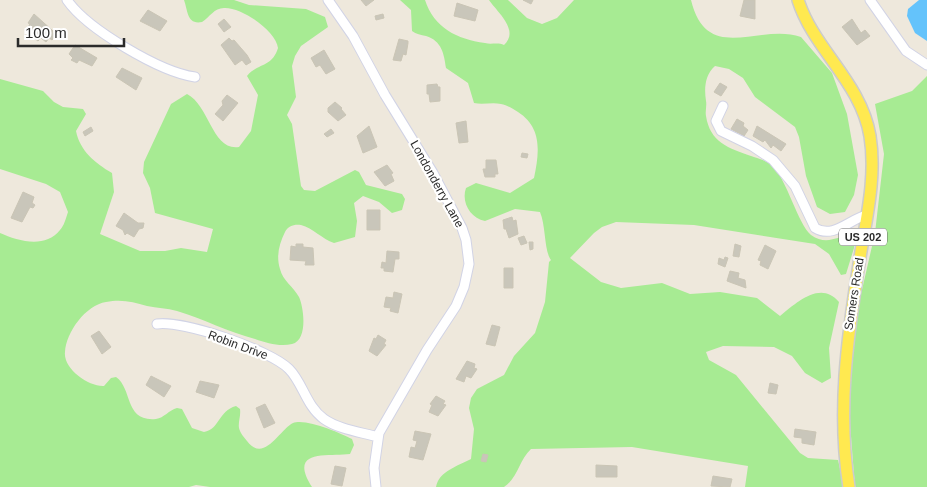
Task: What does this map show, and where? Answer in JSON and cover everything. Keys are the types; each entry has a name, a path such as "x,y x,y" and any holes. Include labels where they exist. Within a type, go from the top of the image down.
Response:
{"main road":[{"name":"Somers Road","path":"798,0 812,30 850,84 867,122 872,166 845,361 844,445 849,487"}],"street":[{"path":"67,0 83,18 118,42 178,74 195,77"},
{"name":"Londonderry Lane","path":"328,0 353,36 385,95 446,196 466,240 469,264 464,287 456,306 427,350 378,437 374,468 376,487"},
{"path":"870,0 902,46 927,65"},
{"path":"723,106 716,121 721,131 752,146 773,160 794,186 815,228 828,232 838,230 855,218 866,214"},
{"name":"Robin Drive","path":"157,324 174,323 265,353 290,371 317,413 324,420 340,427 378,437"}],"green space":[{"path":"184,0 234,0 249,5 306,9 325,17 328,27 301,46 292,66 296,97 287,115 292,124 301,186 304,190 315,191 355,170 359,172 366,185 402,194 405,199 402,210 392,213 379,202 363,196 354,203 357,221 355,237 334,243 301,225 292,226 286,230 278,255 279,264 283,277 299,297 303,316 301,337 292,344 278,345 269,343 235,333 170,309 117,301 106,302 91,308 78,321 66,344 65,358 68,365 78,376 91,384 104,386 111,378 116,377 125,389 134,410 146,419 156,419 174,409 182,409 192,428 204,432 213,427 230,408 236,406 240,409 239,426 242,435 253,447 260,449 266,447 288,426 299,422 314,424 340,433 352,439 354,445 350,454 322,455 308,460 304,466 312,487 210,487 196,485 189,487 0,487 0,233 23,241 47,240 54,236 61,228 68,212 60,192 46,184 0,169 0,79 43,91 54,102 63,107 83,109 86,114 76,131 81,145 94,161 112,173 114,192 100,234 140,251 165,251 181,248 207,252 213,229 155,213 150,188 143,173 144,162 171,104 187,94 201,108 223,142 230,146 239,147 251,131 258,95 247,76 272,59 278,48 276,41 265,28 240,11 221,8 202,22 197,22 193,21 189,16"},
{"path":"400,0 425,0 434,18 448,30 465,39 487,44 504,45 510,33 506,21 489,0 508,0 527,18 542,24 557,18 574,0 691,0 699,20 709,32 722,37 737,38 785,34 801,37 832,73 847,114 858,175 854,195 845,212 830,214 817,207 806,176 799,137 795,127 755,97 743,78 729,69 715,66 709,73 705,87 706,116 711,132 721,143 772,165 783,181 802,222 811,235 824,240 850,235 855,236 854,248 846,274 841,275 829,254 815,244 694,225 616,222 602,227 594,233 570,258 601,282 621,288 662,283 690,294 720,292 757,298 780,316 809,296 825,293 832,296 839,302 829,348 831,378 822,383 805,373 792,356 774,347 723,346 706,352 709,360 736,375 800,453 808,458 838,460 844,487 745,487 748,466 632,447 531,449 512,479 504,487 436,487 438,481 445,473 471,459 474,429 469,408 471,398 477,389 504,375 514,356 535,333 545,302 549,262 551,260 547,251 540,212 515,209 485,221 471,213 465,199 466,188 476,183 510,193 534,178 538,151 532,126 526,118 505,105 498,103 474,103 468,83 446,68 443,53 436,41 412,31 411,10"},
{"path":"927,76 927,487 855,487 847,386 856,316 875,233 884,154 875,104 912,91"}],"water":[{"path":"919,0 927,0 927,41 915,33 907,16 908,9"}],"building":[{"path":"361,0 374,0 366,6"},
{"path":"523,0 533,0 531,4"},
{"path":"744,0 755,0 755,19 740,16"},
{"path":"457,3 478,10 475,21 454,16"},
{"path":"148,10 167,21 160,31 140,21"},
{"path":"34,14 56,35 52,40 49,38 46,42 41,38 38,41 34,38 36,35 27,29 30,24 28,23"},
{"path":"383,14 384,18 376,20 375,16"},
{"path":"224,19 231,27 224,32 218,24"},
{"path":"852,19 861,33 865,30 870,36 857,45 842,27"},
{"path":"229,38 232,41 234,40 251,62 246,65 242,60 235,65 221,45"},
{"path":"399,39 408,41 406,55 403,54 401,61 393,60"},
{"path":"75,45 97,58 92,66 79,60 77,63 71,60 73,58 69,54"},
{"path":"324,50 335,69 326,74 320,65 316,67 311,58"},
{"path":"122,68 142,78 136,90 116,77"},
{"path":"720,83 727,87 721,96 714,92"},
{"path":"437,84 440,87 440,101 430,102 429,94 427,94 427,85"},
{"path":"227,95 238,103 223,121 215,114 223,105 222,101"},
{"path":"335,102 346,115 338,121 328,112 328,108"},
{"path":"737,119 744,123 743,126 748,130 744,136 731,129"},
{"path":"466,121 468,142 459,143 456,123"},
{"path":"369,126 377,147 363,153 357,136"},
{"path":"757,126 786,144 781,151 773,145 771,148 765,140 763,142 753,136"},
{"path":"91,127 93,131 85,136 83,132"},
{"path":"331,129 334,133 327,137 324,134"},
{"path":"522,153 528,154 527,158 521,157"},
{"path":"486,160 496,160 498,174 495,174 495,177 485,177 483,169 486,169"},
{"path":"387,165 393,173 391,174 394,181 385,186 374,172"},
{"path":"23,192 34,197 32,203 35,205 33,208 30,207 22,222 11,218"},
{"path":"367,210 380,210 380,230 367,230"},
{"path":"124,213 138,223 144,223 143,228 139,229 134,237 127,233 125,235 123,230 116,226"},
{"path":"512,217 513,221 516,220 518,234 509,238 506,229 504,229 503,220"},
{"path":"524,236 527,243 521,245 518,238"},
{"path":"529,242 533,242 533,249 530,250"},
{"path":"296,244 303,244 303,247 313,248 314,265 305,265 306,261 290,260 291,246 296,247"},
{"path":"735,244 741,246 739,257 733,256"},
{"path":"765,245 776,251 768,269 760,265 761,261 758,260"},
{"path":"387,251 399,252 399,259 395,259 393,272 384,271 384,268 381,268 382,262 386,263"},
{"path":"725,257 728,258 725,267 718,264 719,258 724,260"},
{"path":"504,268 513,268 513,288 504,288"},
{"path":"730,271 739,273 738,278 745,280 746,288 727,281"},
{"path":"394,292 402,294 398,313 390,311 391,308 384,307 386,297 393,298"},
{"path":"492,325 500,327 495,346 486,344"},
{"path":"99,331 111,347 102,354 91,336"},
{"path":"378,335 386,340 384,344 386,345 377,356 369,351 374,338 376,339"},
{"path":"467,361 475,364 474,368 477,369 471,378 466,376 464,382 456,379"},
{"path":"151,376 171,386 164,397 146,385"},
{"path":"200,381 219,385 214,398 196,392"},
{"path":"770,383 778,385 776,394 768,393"},
{"path":"436,396 445,401 443,404 446,405 438,416 429,412 432,405 430,404"},
{"path":"265,404 275,423 264,428 256,408"},
{"path":"795,429 816,432 814,445 802,443 802,438 794,437"},
{"path":"415,431 431,434 423,460 409,457 411,447 415,448 417,441 413,440"},
{"path":"483,454 488,455 486,462 481,461"},
{"path":"596,465 617,466 617,477 596,477"},
{"path":"335,466 346,468 342,486 331,484"},
{"path":"713,476 732,479 730,487 711,486"}]}
